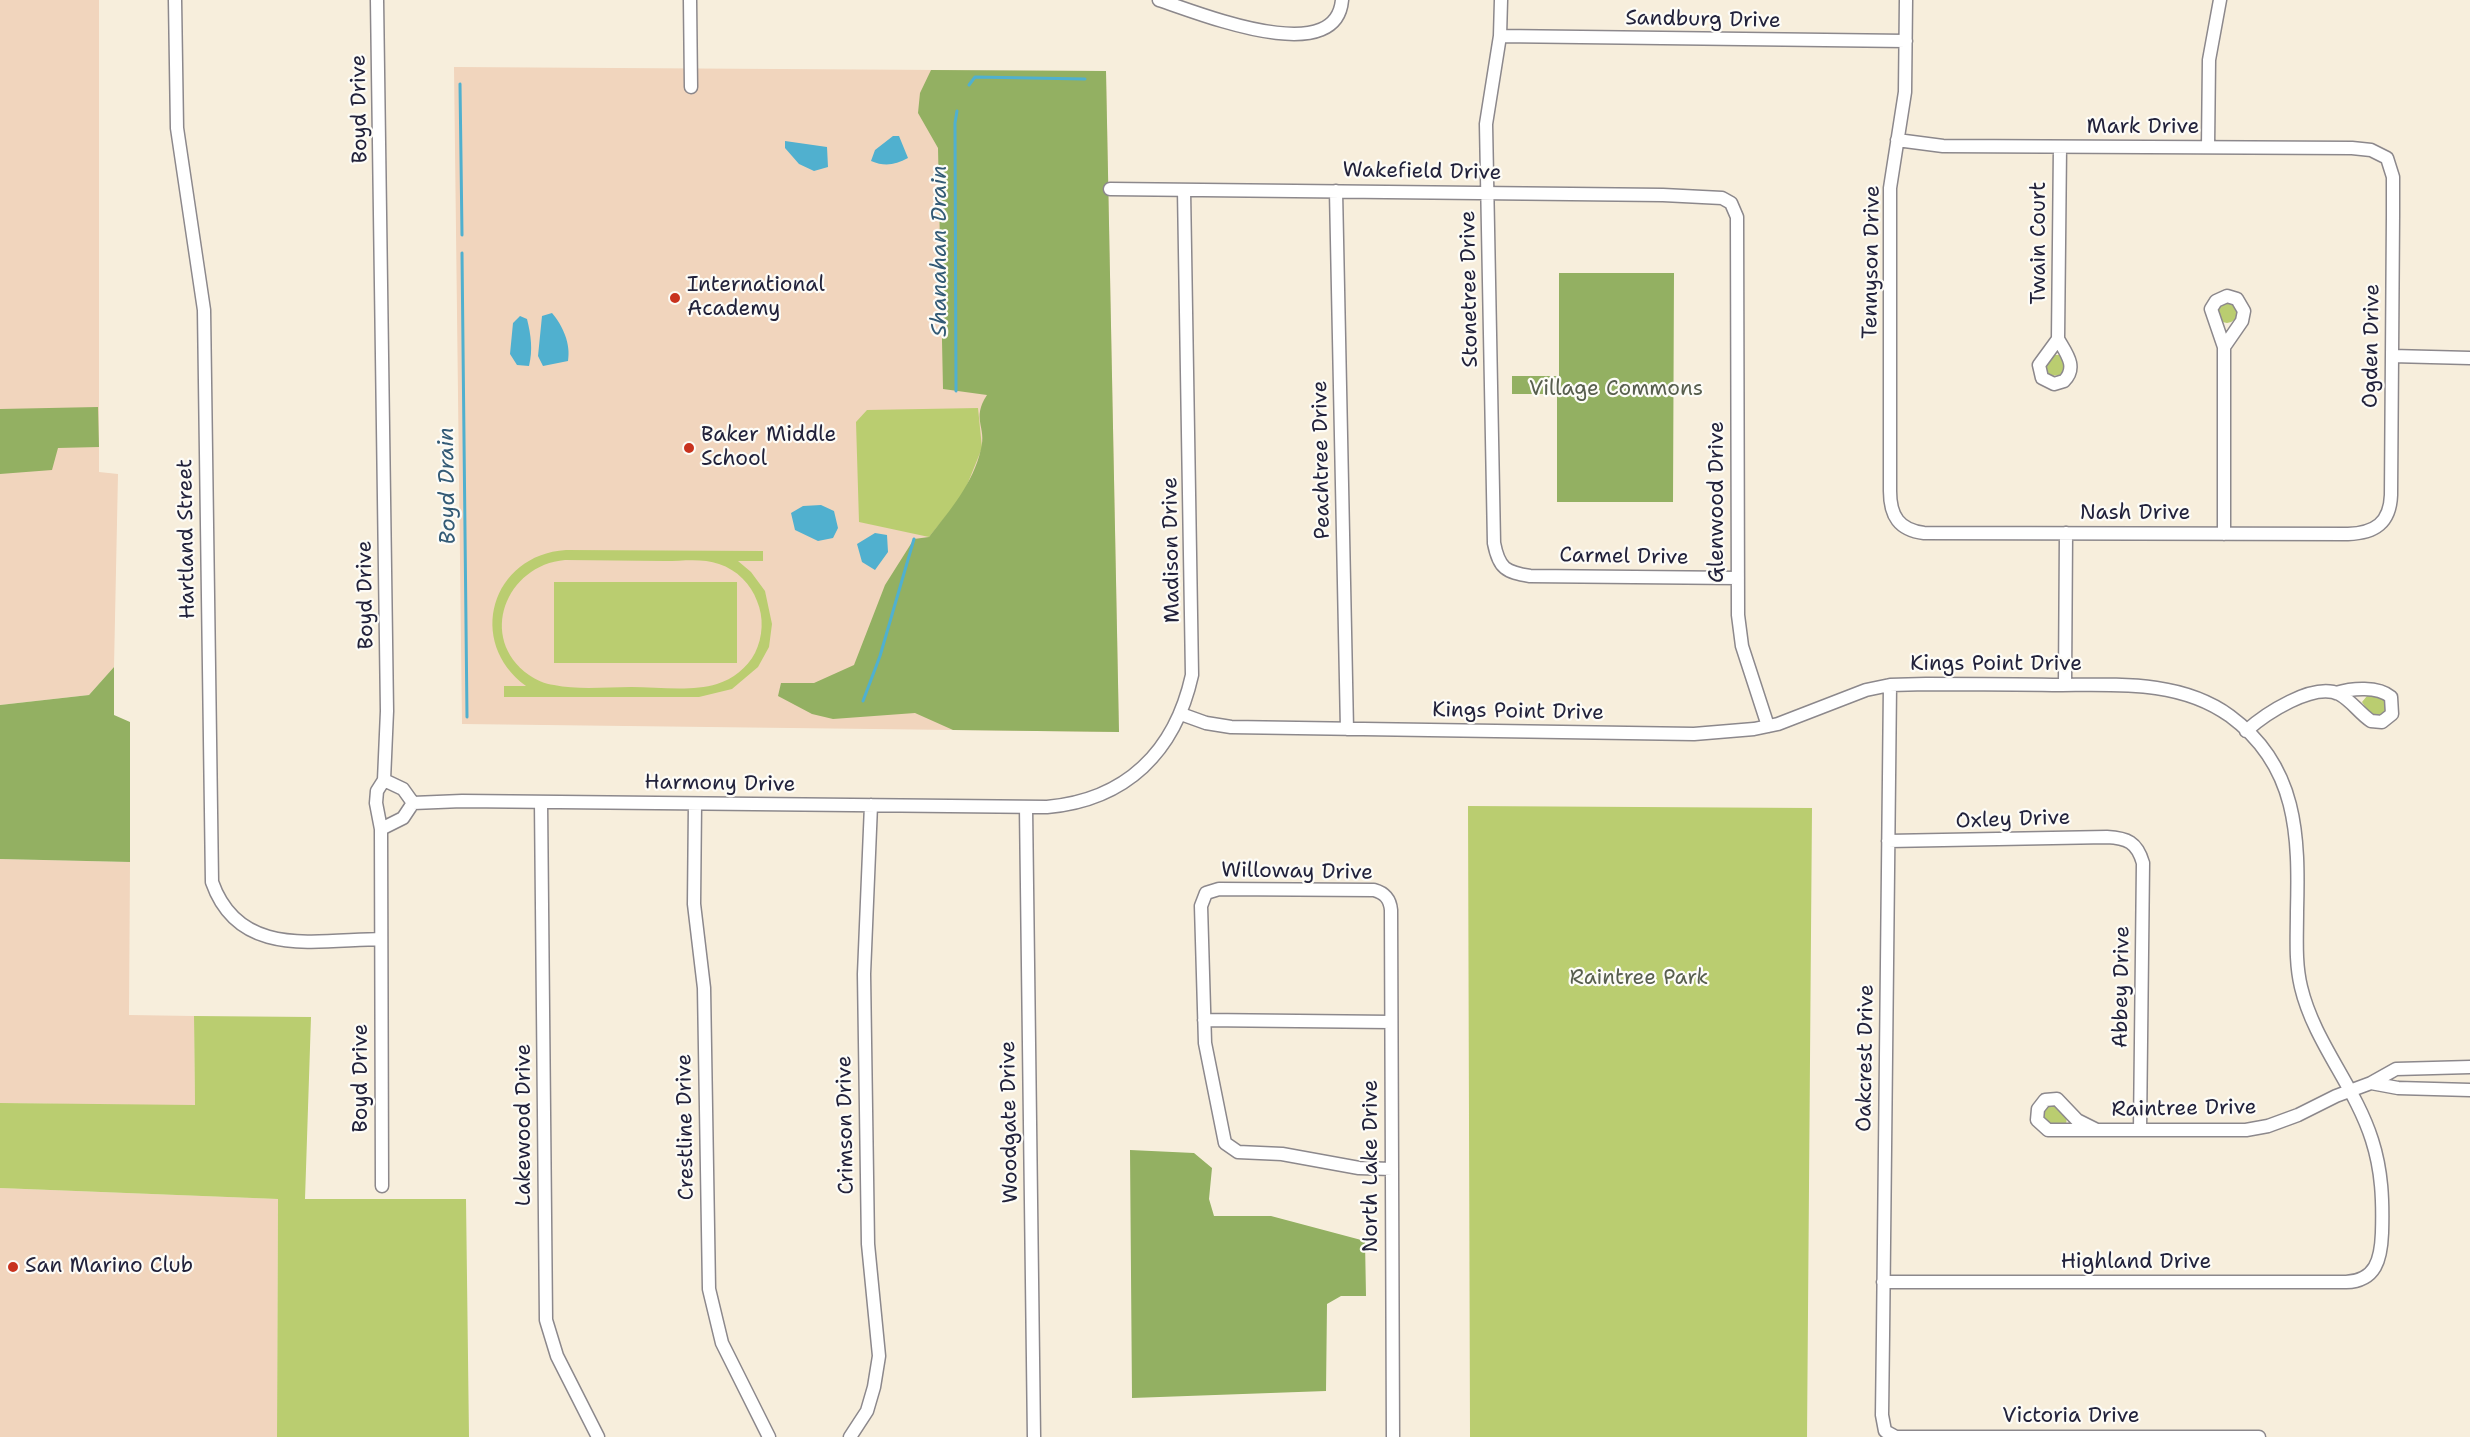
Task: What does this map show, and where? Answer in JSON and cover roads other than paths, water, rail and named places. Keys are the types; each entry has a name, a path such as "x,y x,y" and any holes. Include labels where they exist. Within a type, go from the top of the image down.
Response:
{"street":[{"name":"Hartland Street","path":"175,0 177,128 204,310 212,882 223,907 231,917 266,938 381,939"},
{"name":"Boyd Drive","path":"378,0 387,711 384,780 377,791 376,803 381,829 382,1186"},
{"path":"690,0 691,87"},
{"path":"1159,0 1175,2 1233,24 1271,32 1323,30 1336,22 1341,11 1342,0"},
{"name":"Stonetree Drive","path":"1501,0 1500,36 1486,112 1487,192 1494,543 1497,557 1511,573"},
{"name":"Tennyson Drive","path":"1898,524 1892,513 1890,491 1890,188 1905,92 1906,0"},
{"path":"2208,147 2209,60 2220,0"},
{"name":"Sandburg Drive","path":"1500,36 1906,41"},
{"name":"Mark Drive","path":"1897,140 1925,145 2363,148 2379,152 2387,158"},
{"name":"Twain Court","path":"2058,339 2060,147"},
{"name":"Ogden Drive","path":"2373,530 2385,521 2391,505 2393,177 2387,158"},
{"name":"Wakefield Drive","path":"1110,189 1487,192 1710,197 1722,198 1731,202"},
{"name":"Madison Drive","path":"1026,807 1070,804 1110,791 1138,772 1169,738 1181,714 1192,675 1184,190"},
{"name":"Peachtree Drive","path":"1336,191 1347,729"},
{"name":"Glenwood Drive","path":"1731,202 1737,217 1738,615 1742,646 1768,726"},
{"path":"2224,347 2224,534"},
{"path":"2392,356 2470,358"},
{"name":"Nash Drive","path":"1898,524 1911,531 1924,533 2348,534 2373,530"},
{"path":"2065,685 2066,532"},
{"name":"Carmel Drive","path":"1511,573 1530,576 1738,578"},
{"name":"Kings Point Drive","path":"1181,714 1223,726 1694,734 1737,732 1768,726 1852,695 1890,686 2146,686 2180,692 2216,708 2246,731 2270,758 2290,800 2298,841 2296,955 2301,985 2310,1014 2372,1138 2380,1173 2382,1211 2379,1260"},
{"name":"Oakcrest Drive","path":"1885,1431 1882,1415 1890,686"},
{"path":"2246,731 2284,704 2316,694 2336,693"},
{"path":"381,829 403,818 413,803 403,789 384,780"},
{"name":"Harmony Drive","path":"413,803 541,802 1026,807"},
{"name":"Lakewood Drive","path":"541,802 546,1320 557,1356 598,1437"},
{"name":"Crestline Drive","path":"695,804 694,904 704,988 709,1289 722,1343 769,1437"},
{"name":"Crimson Drive","path":"850,1437 867,1411 879,1356 868,1244 864,986 871,805"},
{"name":"Woodgate Drive","path":"1026,807 1034,1437"},
{"name":"Oxley Drive","path":"1888,841 2106,837 2126,839 2136,845"},
{"name":"Abbey Drive","path":"2136,845 2143,863 2140,1130"},
{"name":"Willoway Drive","path":"1204,1020 1201,906 1206,893 1219,889 1374,890 1386,896"},
{"name":"North Lake Drive","path":"1386,896 1391,910 1393,1437"},
{"path":"1391,1022 1204,1020 1208,1059 1226,1143 1238,1152 1282,1154 1359,1168 1392,1169"},
{"name":"Raintree Drive","path":"2097,1130 2078,1120 2057,1100 2045,1100 2038,1109 2037,1120 2048,1131 2255,1129 2298,1115 2371,1083 2396,1069 2470,1067"},
{"name":"Raintree Drive","path":"2371,1083 2398,1088 2470,1090"},
{"name":"Highland Drive","path":"1883,1282 2354,1282 2368,1277 2379,1260"},
{"name":"Victoria Drive","path":"1885,1431 1896,1437 2259,1437"}],"water":[{"path":"893,136 899,136 908,158 890,164 871,161 875,150"},
{"path":"785,141 827,147 828,167 814,171 799,164 785,148"},
{"path":"552,313 565,336 568,361 543,366 538,356 542,316"},
{"path":"520,316 527,319 530,331 529,366 517,365 510,354 513,323"},
{"path":"821,505 834,511 838,528 833,538 818,541 795,530 791,513 803,506"},
{"path":"875,533 887,535 888,552 875,570 862,562 857,544"}],"waterway":[{"name":"Shanahan Drain","path":"969,85 975,77 1085,79"},
{"name":"Boyd Drain","path":"460,84 462,235"},
{"name":"Shanahan Drain","path":"956,391 955,123 957,111"},
{"name":"Boyd Drain","path":"462,253 467,717"},
{"name":"Shanahan Drain","path":"863,701 880,656 914,539"}],"place":[{"name":"International Academy","path":"675,298"},
{"name":"Baker Middle School","path":"689,448"},
{"name":"San Marino Club","path":"13,1267"}],"park label":[{"name":"Village Commons","path":"1616,390"},
{"name":"Raintree Park","path":"1639,979"}]}
